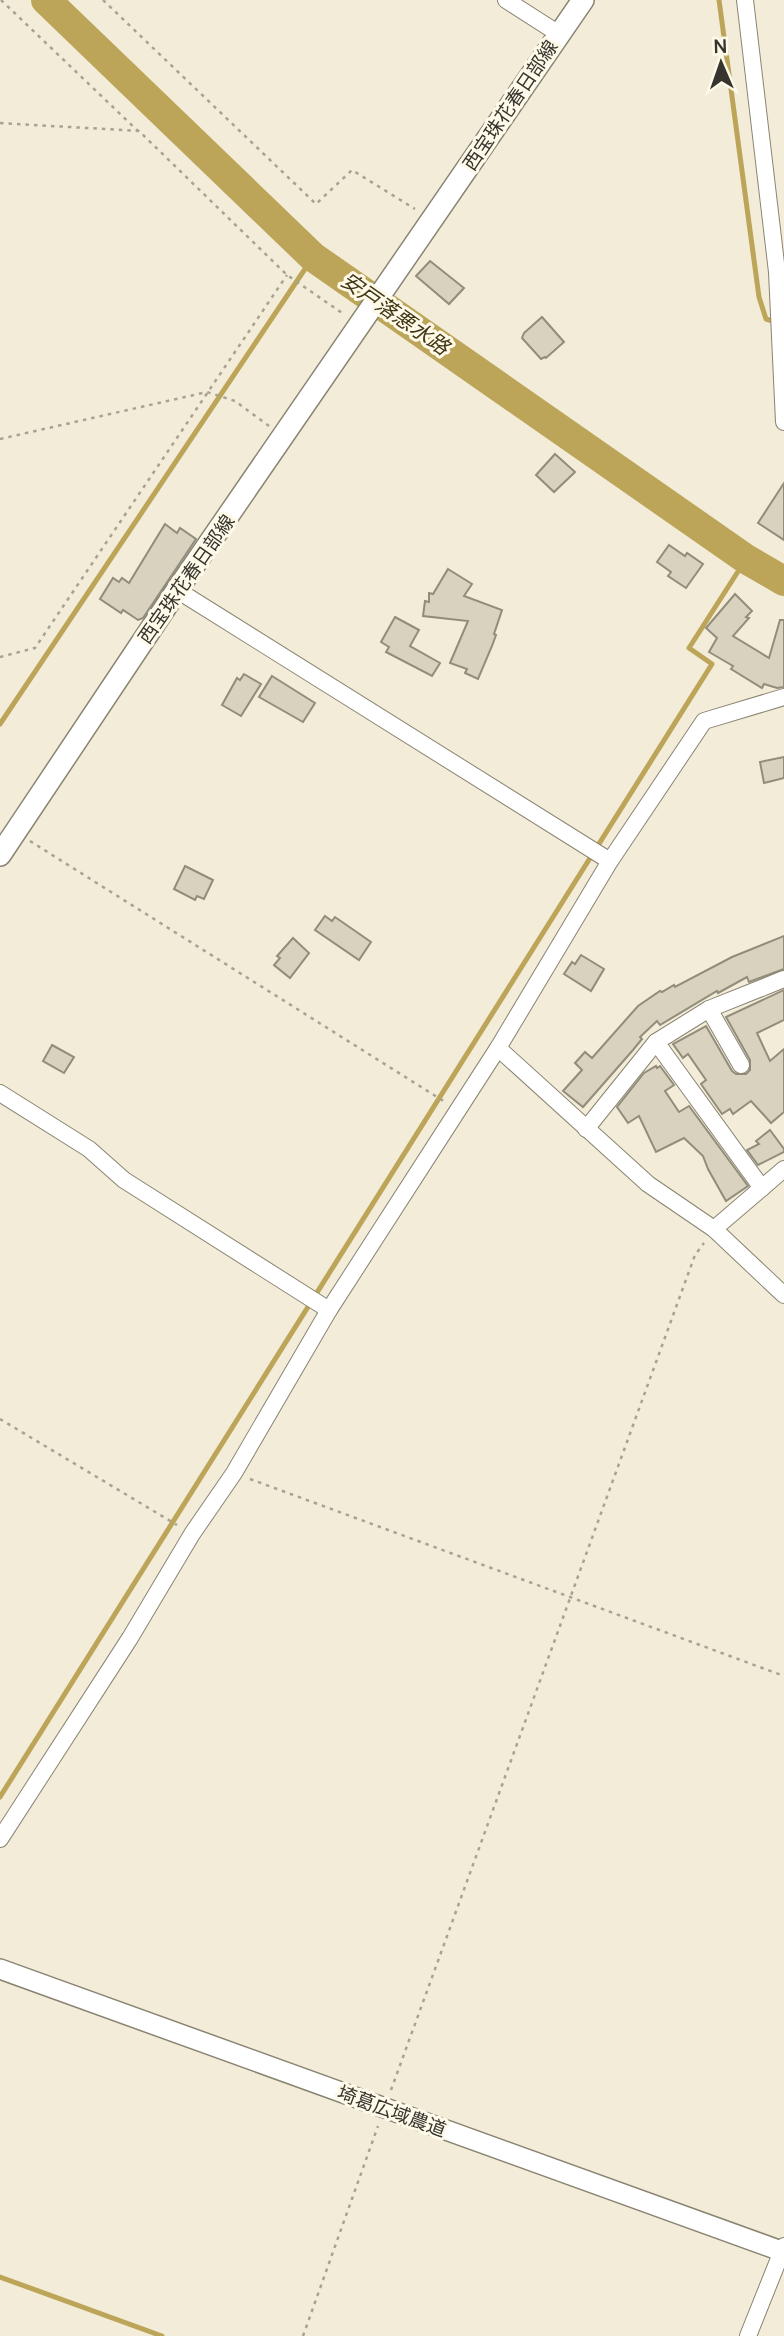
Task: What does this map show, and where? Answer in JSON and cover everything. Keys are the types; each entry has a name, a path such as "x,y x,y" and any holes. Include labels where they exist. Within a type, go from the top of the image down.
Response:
{"main road":[{"name":"西宝珠花春日部線","path":"0,855 177,590 583,0"}],"street":[{"path":"506,0 559,34"},
{"path":"745,0 777,272 784,422"},
{"path":"177,590 610,861"},
{"path":"0,1839 130,1638 192,1534 234,1473 329,1310 498,1048 610,861 704,722 784,697"},
{"path":"586,1129 656,1042 709,1009 784,979"},
{"path":"709,1009 741,1065"},
{"path":"656,1042 762,1188"},
{"path":"498,1048 648,1184 714,1229 784,1295"},
{"path":"0,1093 89,1149 124,1180 329,1310"},
{"path":"714,1229 784,1169"},
{"name":"埼葛広域農道","path":"0,1969 783,2250"},
{"path":"748,2336 783,2250"}],"path":[{"path":"1,0 287,275 359,324"},
{"path":"103,0 316,204 352,170 433,219"},
{"path":"0,123 139,131"},
{"path":"0,657 36,649 287,275"},
{"path":"0,439 207,392 235,401 284,437"},
{"path":"15,831 458,1110"},
{"path":"303,2336 695,1255 714,1229"},
{"path":"0,1419 192,1534"},
{"path":"234,1473 784,1676"}],"building":[{"path":"430,261 464,288 449,304 416,276"},
{"path":"542,317 564,342 546,358 541,359 522,338"},
{"path":"555,454 575,472 554,492 536,475"},
{"path":"784,483 784,540 758,523"},
{"path":"165,524 177,533 180,528 196,539 143,618 138,620 100,599 113,578 119,582 122,578 129,583"},
{"path":"669,545 703,564 686,588 668,576 671,572 657,562"},
{"path":"448,569 472,584 464,596 502,610 494,634 496,635 478,679 465,673 467,669 450,663 468,621 423,616 425,601 429,602 429,593 433,594"},
{"path":"735,594 752,611 733,636 769,658 780,620 784,620 784,687 764,684 762,688 709,652 717,638 706,628"},
{"path":"395,617 419,630 410,646 440,663 432,676 386,652 389,647 381,642"},
{"path":"244,674 261,684 241,716 222,705 237,678 240,680"},
{"path":"272,676 315,703 303,722 259,697"},
{"path":"784,757 784,778 764,783 760,762"},
{"path":"185,866 213,880 204,899 197,896 195,900 174,889"},
{"path":"325,916 332,921 335,917 371,942 359,960 315,930"},
{"path":"784,936 784,969 749,982 747,977 718,993 717,991 660,1025 657,1021 640,1037 642,1039 583,1107 563,1091 582,1070 575,1063 585,1052 592,1058 638,1006 660,991 674,985 675,987 732,957"},
{"path":"293,938 309,953 290,978 274,965 280,958 277,956"},
{"path":"581,955 604,969 591,991 564,974"},
{"path":"784,990 784,1020 757,1033 770,1061 784,1049 784,1112 771,1123 751,1101 733,1114 730,1109 722,1114 701,1084 706,1080 688,1054 683,1058 673,1044 706,1026 732,1071 746,1074 750,1070 750,1060 726,1017"},
{"path":"52,1045 74,1057 64,1073 43,1061"},
{"path":"660,1066 674,1085 665,1091 679,1112 689,1106 748,1186 726,1201 703,1156 684,1138 656,1152 639,1116 628,1123 617,1107 644,1073"},
{"path":"770,1130 784,1152 758,1165 747,1150 759,1144 756,1141"}],"waterway":[{"name":"安戸落悪水路","path":"46,0 313,257 746,559 784,581"},
{"path":"719,0 759,297 766,319 776,322"},
{"path":"0,724 313,257"},
{"path":"0,1797 712,664 689,648 746,559"},
{"path":"0,2277 162,2336"}]}
